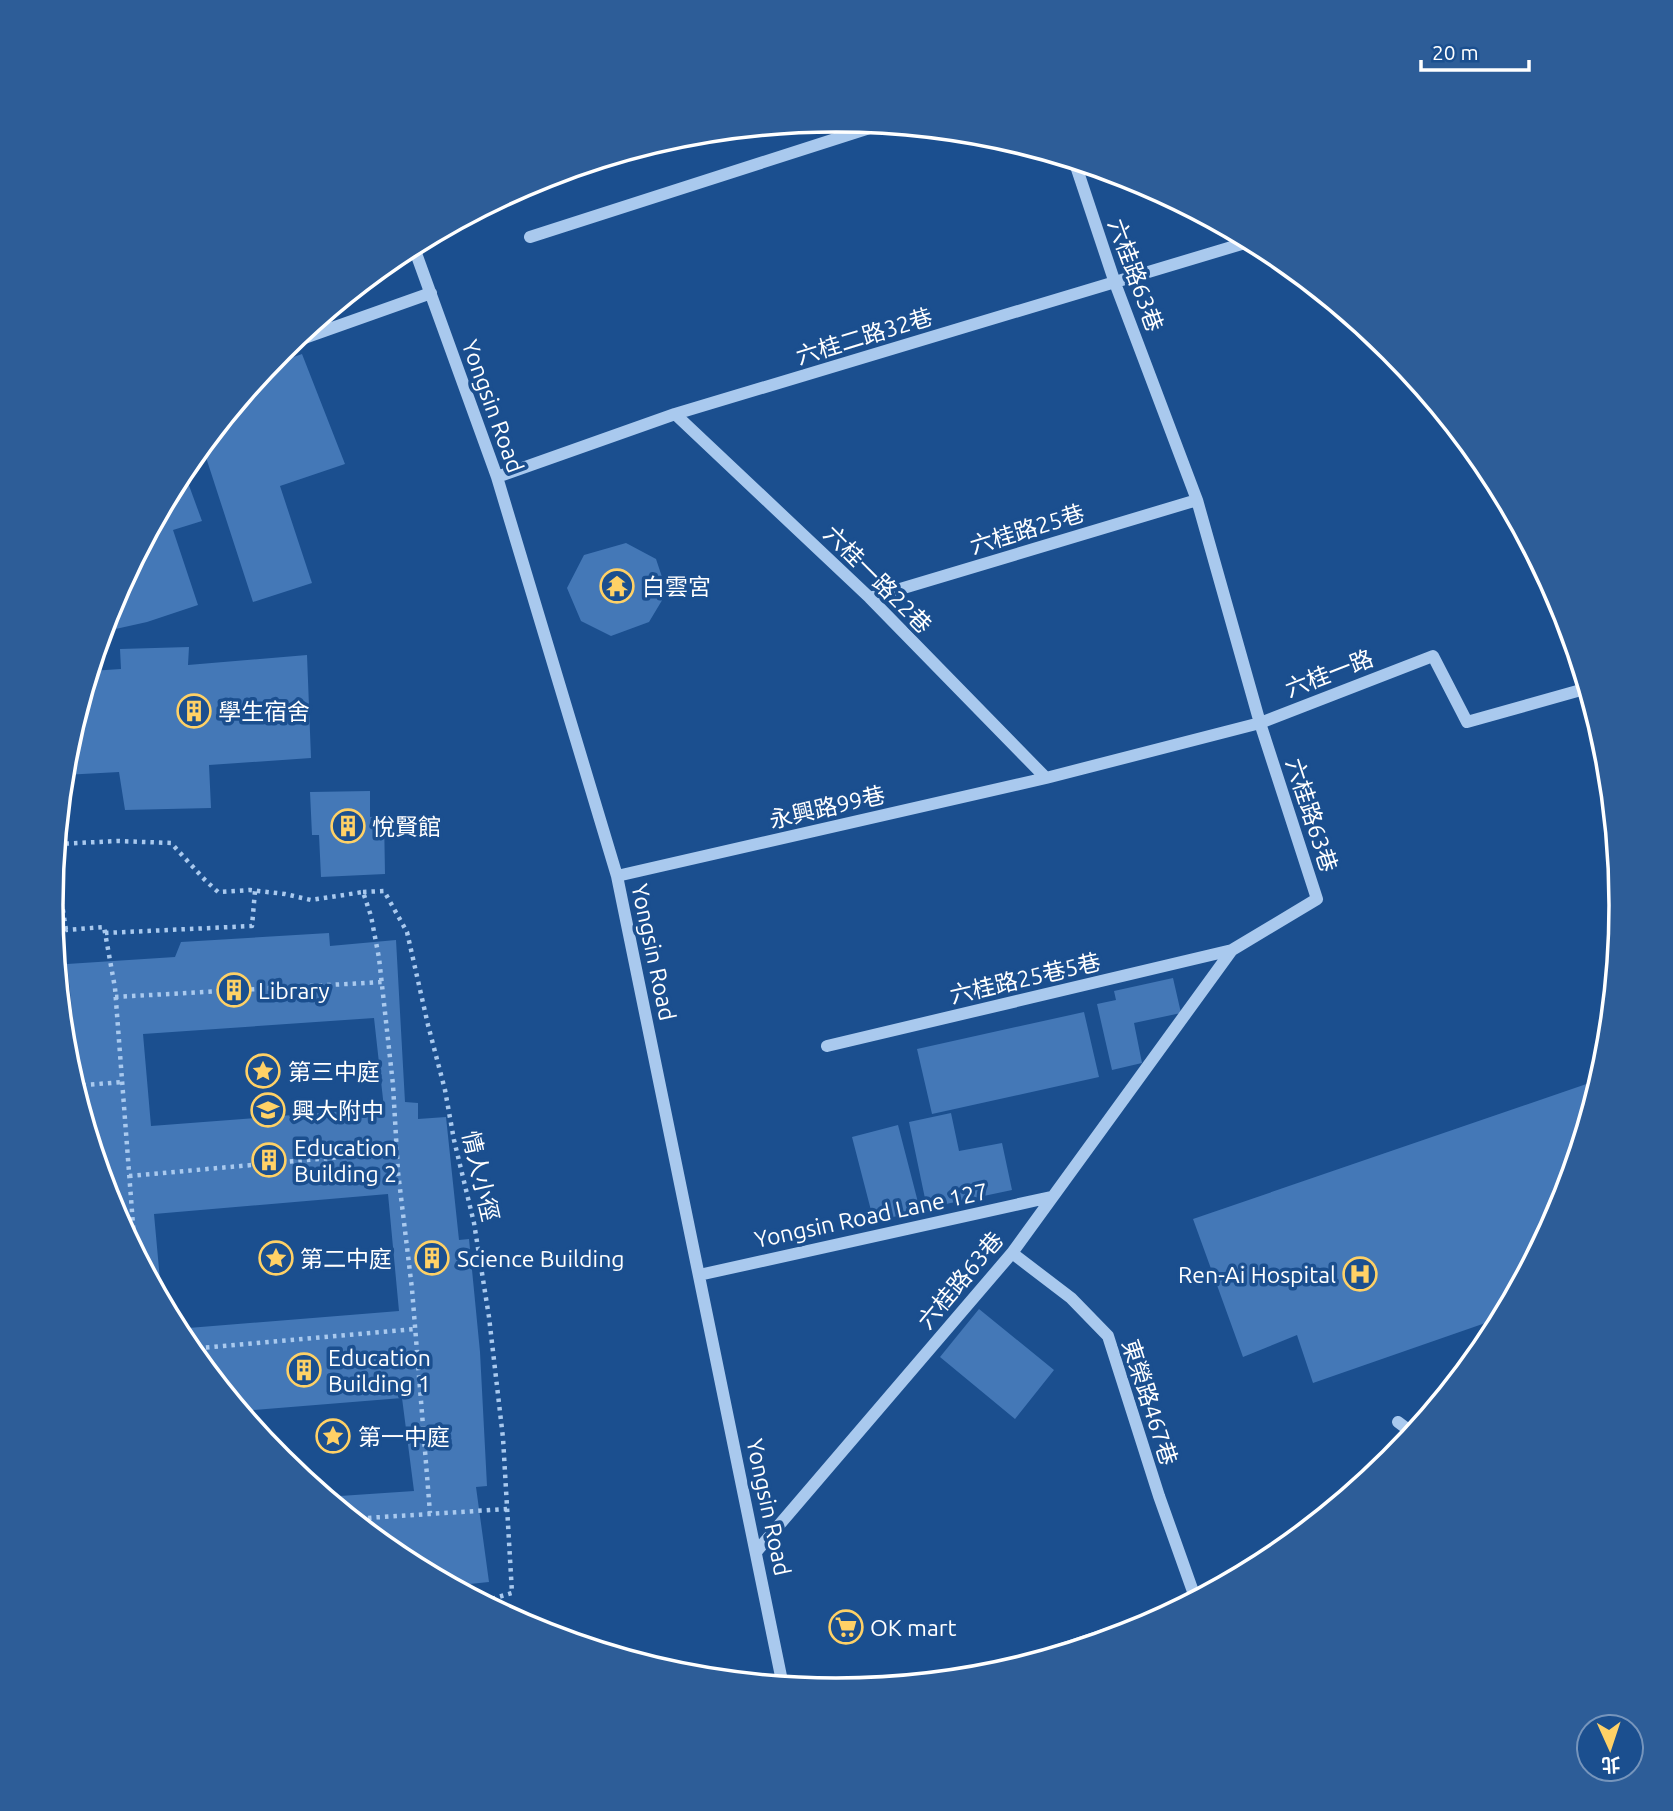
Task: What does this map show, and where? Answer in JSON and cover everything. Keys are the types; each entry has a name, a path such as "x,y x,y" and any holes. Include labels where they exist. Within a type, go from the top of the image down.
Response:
{"street":[{"path":"530,237 855,133"},
{"name":"六桂路63巷","path":"756,1552 1012,1253 1232,950 1317,899 1260,723 1197,500 1115,283 1078,171"},
{"name":"六桂二路32巷","path":"497,477 675,414 1238,245"},
{"name":"Yongsin Road","path":"418,256 497,477 617,876 781,1677"},
{"path":"316,334 430,293"},
{"name":"六桂一路22巷","path":"675,414 870,598 1046,778"},
{"name":"六桂路25巷","path":"870,598 1197,500"},
{"name":"六桂一路","path":"1046,778 1260,723 1433,656 1466,722 1579,690"},
{"name":"永興路99巷","path":"617,876 1046,778"},
{"name":"六桂路25巷5巷","path":"827,1046 1232,950"},
{"name":"Yongsin Road Lane 127","path":"699,1275 1051,1197"},
{"name":"東榮路467巷","path":"1012,1253 1071,1298 1108,1336 1193,1591"},
{"path":"1398,1422 1406,1428"}],"path":[{"path":"66,844 118,841 171,843 218,892 255,891 285,894 311,901 363,892 372,916 382,982 416,1329 430,1513"},
{"path":"105,933 252,926 255,891"},
{"name":"情人小徑","path":"363,892 384,891 407,932 474,1223 489,1317 503,1438 512,1593 493,1598"},
{"path":"63,912 64,933"},
{"path":"66,930 104,928 115,998 133,1226"},
{"path":"115,998 382,982"},
{"path":"84,1085 122,1082"},
{"path":"129,1176 397,1152"},
{"path":"202,1348 416,1329"},
{"path":"365,1518 507,1509"}],"building":[{"path":"302,354 345,464 280,486 312,583 253,602 206,458 255,395 291,358"},
{"path":"188,484 202,521 173,530 198,605 147,622 114,629 143,563"},
{"path":"626,543 656,559 667,592 649,622 611,636 581,621 567,588 584,555"},
{"name":"學生宿舍","path":"189,647 188,665 307,655 311,758 209,765 211,808 125,810 119,772 75,774 89,705 100,670 121,669 120,649"},
{"name":"悅賢館","path":"370,791 370,817 384,816 385,874 321,877 319,835 312,835 310,792"},
{"path":"329,933 330,946 396,940 405,1102 418,1103 418,1119 446,1117 459,1240 469,1239 480,1352 487,1486 476,1487 489,1582 467,1584 450,1575 407,1549 337,1496 414,1491 402,1398 250,1410 189,1328 399,1311 388,1194 154,1214 160,1279 143,1248 122,1202 89,1106 74,1030 67,964 175,957 181,942","holes":["374,1018 384,1108 151,1126 143,1034"]},
{"path":"1173,978 1181,1013 1134,1023 1142,1063 1112,1070 1097,1004 1116,1000 1114,991"},
{"path":"1084,1012 1099,1077 932,1114 917,1049"},
{"name":"Ren-Ai Hospital","path":"1589,1083 1569,1154 1551,1202 1530,1248 1488,1322 1313,1383 1297,1335 1243,1357 1193,1219"},
{"path":"951,1113 959,1151 1002,1143 1012,1190 927,1208 909,1122"},
{"path":"898,1125 920,1210 874,1222 852,1137"},
{"path":"979,1309 1054,1370 1015,1419 940,1357"}],"place":[{"name":"白雲宮","path":"617,586"},
{"name":"學生宿舍","path":"194,711"},
{"name":"悅賢館","path":"348,826"},
{"name":"Library","path":"234,990"},
{"name":"第三中庭","path":"263,1071"},
{"name":"興大附中","path":"268,1110"},
{"name":"Education Building 2","path":"269,1160"},
{"name":"第二中庭","path":"276,1258"},
{"name":"Science Building","path":"432,1258"},
{"name":"Ren-Ai Hospital","path":"1360,1274"},
{"name":"Education Building 1","path":"304,1370"},
{"name":"第一中庭","path":"333,1436"},
{"name":"OK mart","path":"846,1627"}]}
